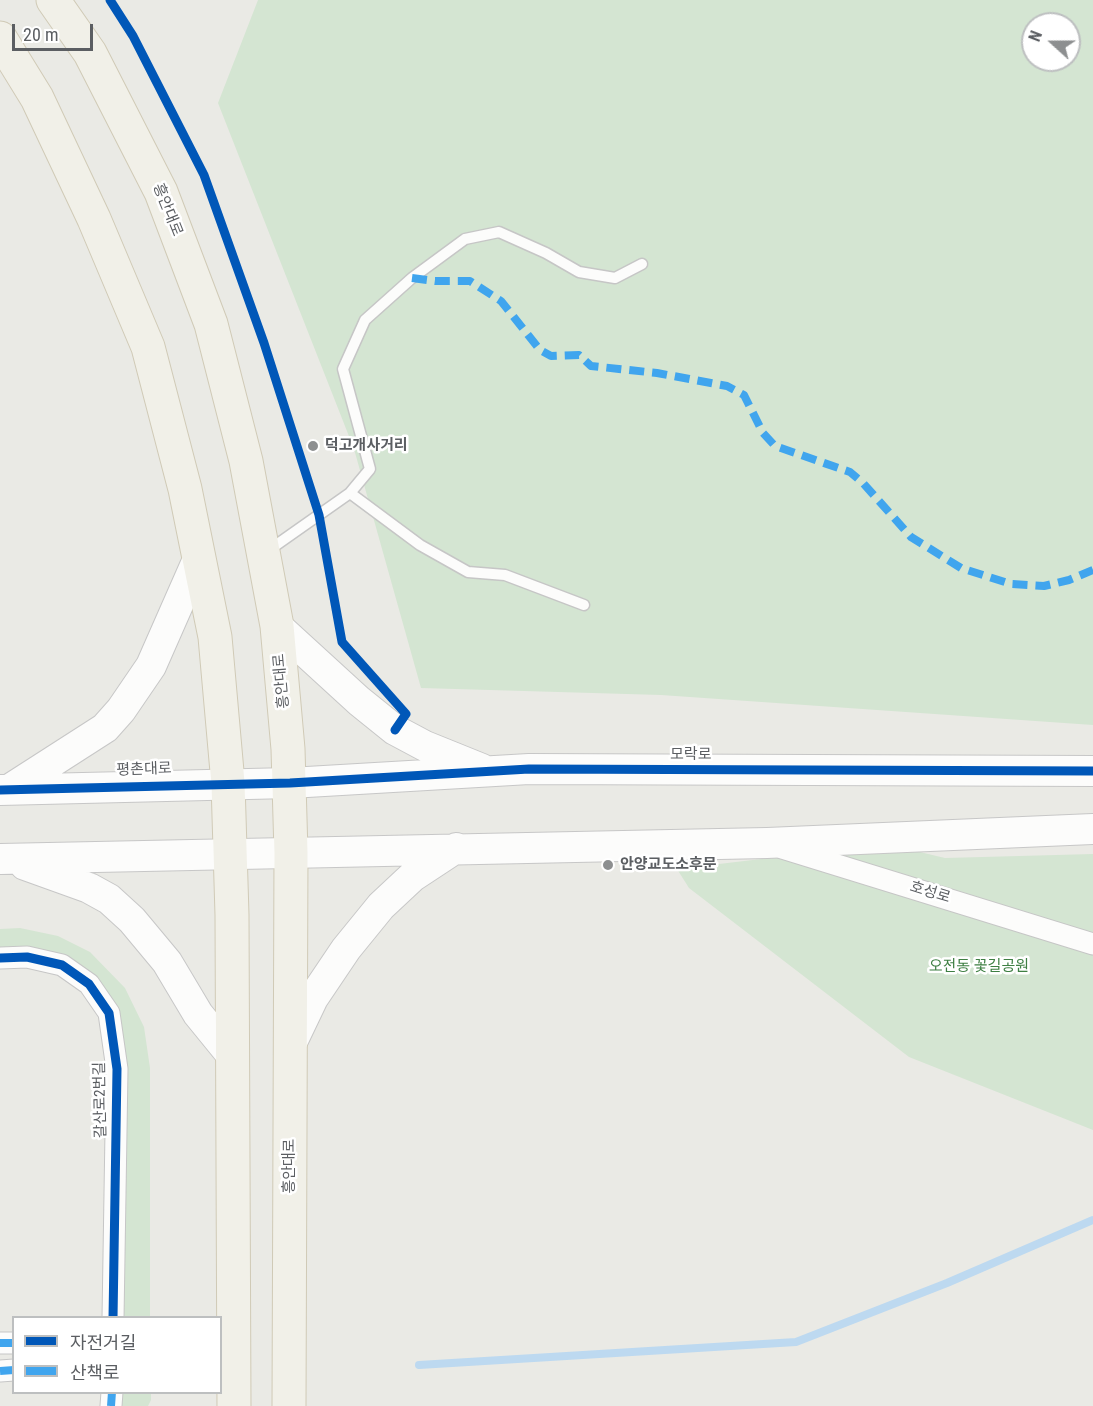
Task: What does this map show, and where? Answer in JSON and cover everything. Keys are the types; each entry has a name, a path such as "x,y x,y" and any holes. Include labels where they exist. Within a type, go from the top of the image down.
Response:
{"main road":[{"name":"흥안대로","path":"53,0 90,53 165,203 210,324 246,460 277,626 290,783 289,1406"},
{"path":"0,38 37,98 94,219 148,347 185,489 215,637 228,783 232,915 234,1406"}],"street":[{"path":"5,790 105,728 121,710 151,666 199,557"},
{"path":"277,626 394,730 425,746 487,772"},
{"name":"모락로","path":"290,783 529,769 1093,771"},
{"name":"평촌대로","path":"5,790 290,783"},
{"path":"4,859 767,843 1093,829"},
{"name":"호성로","path":"767,843 1093,944"},
{"path":"291,1044 313,998 346,949 381,906 412,877 456,848"},
{"path":"4,859 89,888 109,899 149,939 167,962 198,1014 233,1057"},
{"name":"갈산로2번길","path":"0,958 27,957 62,965 89,984 109,1013 117,1069 113,1316"}],"lane":[{"path":"263,554 350,493 370,469 343,369 365,320 412,278 465,239 499,232 546,253 579,272 615,278 642,264"},
{"path":"350,493 420,546 468,572 505,575 584,605"}],"green space":[{"path":"258,0 1093,0 1093,725 661,695 421,688 354,449 218,103"},
{"name":"오전동 꽃길공원","path":"907,849 945,858 1093,854 1093,1130 909,1057 689,888 677,869 803,854"},
{"path":"20,928 58,936 90,952 125,988 144,1027 150,1068 150,1316 117,1316 122,1063 95,979 0,952 0,929"},
{"path":"118,1394 151,1394 148,1406 121,1406"}],"waterway":[{"path":"419,1365 796,1342 947,1283 1093,1220"}],"marked path":[{"path":"412,278 435,281 470,281 501,301 540,350 551,356 579,355 591,366 657,373 727,386 744,395 763,433 775,446 850,472 863,483 911,537 961,568 1011,584 1044,586 1069,580 1093,570"},
{"path":"0,1343 12,1343"},
{"path":"0,1371 12,1370"},
{"path":"111,1406 112,1394"}],"cycle path":[{"path":"110,0 133,36 204,175 264,343 319,515 342,642 406,714 395,730"},
{"path":"0,790 290,783 529,769 1093,771"},
{"path":"0,958 27,957 62,965 89,984 109,1013 117,1069 113,1316"}],"place":[{"name":"덕고개사거리","path":"313,446"},
{"name":"안양교도소후문","path":"608,865"}]}
